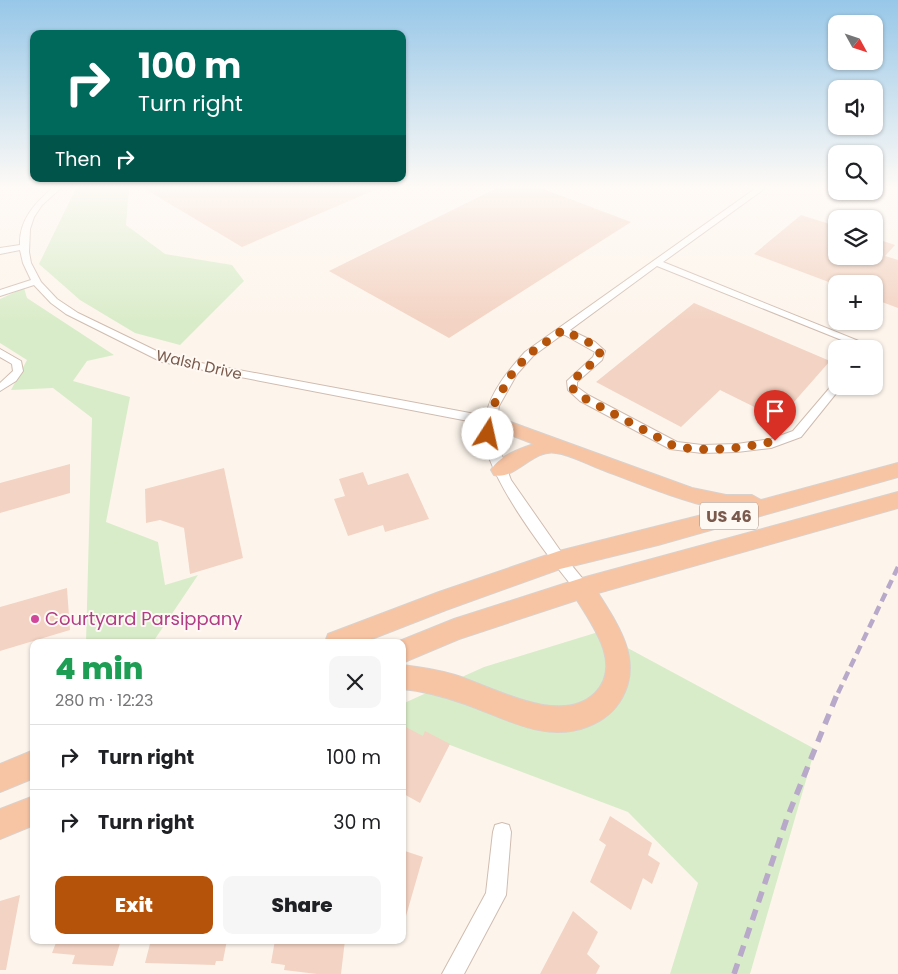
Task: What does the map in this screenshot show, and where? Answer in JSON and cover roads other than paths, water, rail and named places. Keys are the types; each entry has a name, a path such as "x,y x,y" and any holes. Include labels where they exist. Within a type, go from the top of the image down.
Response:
{"highway":[{"path":"491,421 690,495 726,503 781,502"},
{"path":"501,470 514,458 533,450 556,445"},
{"name":"US 46","path":"345,639 439,602 559,560 658,536 898,470"},
{"name":"US 46","path":"406,650 454,630 582,588 898,500"},
{"path":"406,677 447,685 532,715 557,720 578,718 592,712 607,700 619,677 620,665 618,650 582,588"},
{"path":"0,778 30,766"},
{"path":"0,824 30,812"}],"street":[{"name":"Walsh Drive","path":"26,231 24,246 27,265 45,293 56,303 137,348 166,360 285,384 491,421"},
{"path":"582,588 559,560 505,481 488,434 493,406 513,372 529,354 701,231"},
{"path":"0,251 24,246"},
{"path":"657,263 851,340"},
{"path":"0,293 36,281"},
{"path":"563,330 592,344 600,352 598,358 572,381 572,388 584,398 674,446 740,449 798,434 830,395"},
{"path":"0,352 18,364 18,371 12,380 0,388"},
{"path":"453,974 496,895 502,832"}],"railway":[{"path":"838,693 898,567"},
{"path":"734,974 787,818 838,692"}],"place":[{"name":"Courtyard Parsippany","path":"35,619"}]}
